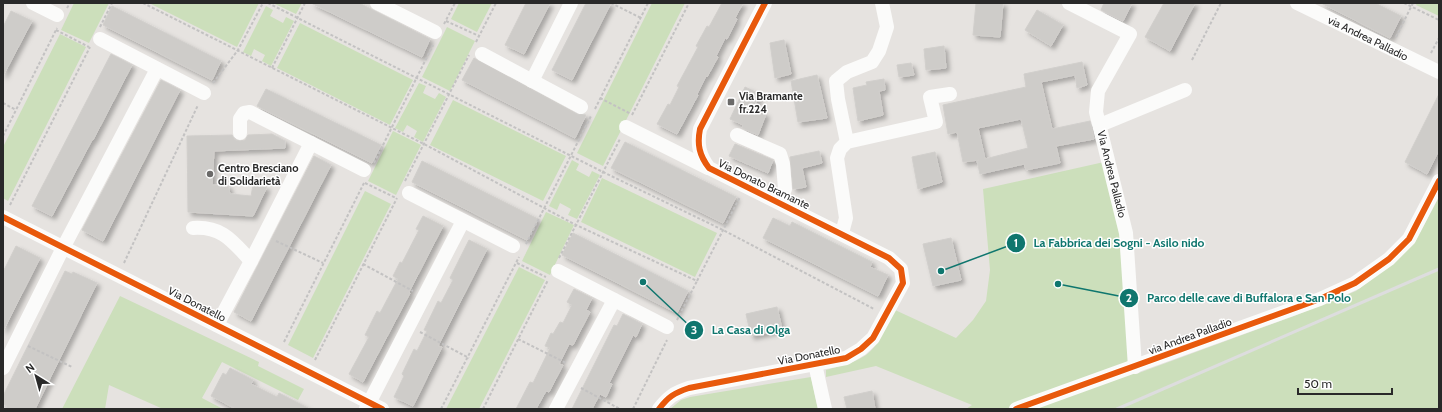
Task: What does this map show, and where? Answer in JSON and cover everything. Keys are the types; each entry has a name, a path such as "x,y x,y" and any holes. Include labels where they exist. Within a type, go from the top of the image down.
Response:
{"street":[{"path":"33,3 60,17"},
{"path":"379,3 435,32"},
{"path":"532,81 571,3"},
{"name":"Via Donato Bramante","path":"709,168 702,160 699,149 698,140 700,129 765,3"},
{"path":"847,142 838,100 836,81 847,72 872,62 879,51 887,27 882,3"},
{"name":"Via Andrea Palladio","path":"1069,3 1130,34 1098,91 1096,112 1126,233 1135,367"},
{"name":"via Andrea Palladio","path":"1297,3 1439,72"},
{"path":"95,39 204,93"},
{"path":"482,54 581,107"},
{"path":"3,368 63,248 157,69"},
{"name":"Via Andrea Palladio","path":"1100,125 1185,90"},
{"path":"842,233 846,218 837,158 840,149 847,142 936,122 930,97 950,94"},
{"path":"240,133 240,119 244,113 250,112 311,143 364,176"},
{"name":"Via Donato Bramante","path":"629,121 709,168 746,185 889,258"},
{"name":"Via Donato Bramante","path":"737,135 780,154 783,164 785,189 779,202"},
{"name":"Via Donatello","path":"217,325 311,143"},
{"name":"via Andrea Palladio","path":"1016,409 1320,299 1355,283 1389,259 1409,239 1439,181"},
{"path":"403,196 463,221 520,249"},
{"name":"Via Donatello","path":"3,218 217,325 368,406 382,409"},
{"path":"368,406 463,221"},
{"path":"194,228 204,227 217,230 227,235 251,261"},
{"name":"Via Donatello","path":"659,409 666,400 676,392 689,388 846,358 861,349 873,338 904,283 901,269 889,258"},
{"path":"558,266 614,300 671,329"},
{"path":"556,409 614,300"},
{"path":"815,364 825,409"}],"path":[{"path":"3,136 56,30 60,17 70,3"},
{"path":"3,218 112,3"},
{"path":"143,3 424,144 576,225 697,281"},
{"path":"124,263 204,93 238,50 263,3"},
{"path":"268,3 603,172 723,230 886,315"},
{"path":"272,68 305,3"},
{"path":"611,3 641,18"},
{"path":"441,409 469,358 516,263 520,249 544,208 648,3"},
{"path":"558,266 576,225 689,3"},
{"path":"1192,60 1221,3"},
{"path":"1404,3 1439,20"},
{"path":"1390,48 1414,3"},
{"path":"446,21 479,36"},
{"path":"56,30 95,39"},
{"path":"1425,65 1439,38"},
{"path":"600,98 629,121"},
{"path":"3,103 16,110"},
{"path":"364,176 403,196"},
{"path":"633,409 671,329 746,185"},
{"path":"264,235 323,263"},
{"path":"483,409 549,279 516,263"},
{"path":"363,264 424,297"},
{"path":"408,326 469,358"},
{"path":"518,339 578,369"},
{"path":"16,341 72,367"},
{"path":"570,383 620,409"}],"green space":[{"path":"74,3 109,3 89,43 61,30"},
{"path":"149,3 259,3 237,47"},
{"path":"273,3 302,3 296,14"},
{"path":"459,3 492,3 477,32 451,19"},
{"path":"652,3 685,3 603,166 577,153"},
{"path":"1417,3 1439,3 1439,16 1416,5"},
{"path":"266,6 273,10 270,16 283,23 286,17 294,21 271,66 262,61 265,55 254,49 251,56 243,52"},
{"path":"300,23 413,80 390,125 277,68"},
{"path":"447,27 475,41 450,91 422,77"},
{"path":"60,34 86,47 8,201 3,198 3,147"},
{"path":"419,83 426,86 423,93 435,99 439,93 446,97 423,142 414,137 417,131 407,125 403,132 395,128"},
{"path":"453,100 566,156 543,201 430,145"},
{"path":"393,131 421,145 396,195 368,181"},
{"path":"572,160 579,164 576,170 589,177 592,171 600,175 577,219 568,215 571,209 560,203 557,210 549,206"},
{"path":"1104,162 1123,233 1136,374 1294,316 1356,291 1376,276 1415,242 1439,197 1439,409 966,409 972,405 876,366 826,377 826,370 847,364 866,355 875,346 895,310 956,338 973,320 986,301 990,270 983,189"},
{"path":"602,178 717,233 695,277 581,222"},
{"path":"365,191 391,204 313,358 288,345"},
{"path":"546,212 574,225 550,275 522,261"},
{"path":"519,267 545,280 479,409 446,409"},
{"path":"120,296 259,362 258,366 304,389 298,400 222,362 202,398 223,409 163,409 109,385 105,409 62,409"},
{"path":"811,377 818,409 670,409 681,400 690,397"}],"building":[{"path":"311,3 359,3 430,39 422,57"},
{"path":"526,3 550,3 524,54 505,45"},
{"path":"586,3 611,3 572,80 552,70"},
{"path":"722,3 743,3 735,18 737,19 727,39 725,38 716,56 718,57 707,77 706,76 697,94 698,95 677,134 657,124 668,104 670,105 679,87 677,86 698,47 696,46 707,26 709,27"},
{"path":"976,3 1003,3 1000,37 973,35"},
{"path":"1104,3 1132,3 1123,21 1101,10"},
{"path":"1164,3 1195,3 1170,51 1145,37"},
{"path":"1321,3 1375,3 1401,16 1390,38"},
{"path":"112,6 221,61 212,80 103,25"},
{"path":"1037,10 1063,25 1051,46 1025,30"},
{"path":"11,11 32,21 3,76 3,27"},
{"path":"784,40 791,74 775,78 770,43"},
{"path":"944,46 946,68 926,70 924,49"},
{"path":"111,54 132,65 52,216 32,206"},
{"path":"474,58 577,114 586,115 575,138 462,80"},
{"path":"1082,62 1087,85 1077,88 1075,75 1041,82 1052,129 1090,121 1094,139 1056,146 1060,163 1026,170 1024,164 980,174 977,161 979,160 963,162 957,132 948,134 943,105 1026,87 1024,74","holes":["1021,119 1028,148 985,159 978,128"]},
{"path":"911,63 914,75 899,77 897,65"},
{"path":"817,75 827,118 798,122 791,81"},
{"path":"884,79 885,90 879,91 883,115 858,121 853,88 867,85 866,82"},
{"path":"161,80 180,90 103,241 82,230"},
{"path":"745,87 760,94 753,109 766,114 758,135 742,128 743,125 730,119"},
{"path":"266,89 381,145 372,163 257,106"},
{"path":"1439,94 1439,150 1427,174 1405,162"},
{"path":"272,134 285,141 285,148 214,151 212,185 228,185 230,194 251,196 253,185 267,187 253,216 188,212 187,136 232,135 235,140 240,141 245,140 248,135"},
{"path":"625,142 736,197 723,223 611,168"},
{"path":"735,144 773,160 768,173 729,156"},
{"path":"819,151 822,163 802,168 806,187 793,189 790,157"},
{"path":"935,152 942,182 918,189 912,157"},
{"path":"314,156 331,165 251,321 234,312"},
{"path":"422,161 538,219 527,240 412,182"},
{"path":"423,216 443,226 409,292 410,293 363,382 349,374 369,337 365,335 377,311 380,313 398,279 393,276 400,262 402,263 419,230 416,229"},
{"path":"773,218 790,226 792,222 872,262 870,267 888,275 878,296 763,238"},
{"path":"573,233 688,291 677,313 562,255"},
{"path":"951,238 961,280 933,286 923,244"},
{"path":"469,240 487,249 438,346 442,347 413,406 394,397 404,376 402,374 414,349 417,351 427,331 424,330 438,301 441,303 453,280 450,278"},
{"path":"16,246 40,258 3,331 3,272"},
{"path":"65,271 72,274 73,272 97,283 35,409 6,409 7,406 3,404 3,396"},
{"path":"574,289 592,298 586,310 590,312 573,345 569,344 559,364 563,365 549,392 546,391 536,409 516,409 530,382 533,383 550,348 545,346 551,333 553,334 560,322 563,323 572,305 567,302"},
{"path":"777,307 782,329 751,336 746,314"},
{"path":"623,314 642,324 636,337 633,335 609,383 612,384 606,397 600,394 592,409 572,409 614,325 617,326"},
{"path":"230,368 253,380 251,384 277,397 279,393 310,409 236,409 211,396 223,373 226,375"},
{"path":"872,391 875,409 847,409 844,397"}],"railway":[{"path":"1117,409 1439,269"}],"cycle path":[{"path":"659,409 665,401 672,396 689,388 846,358 861,349 873,338 903,283 901,269 889,258 709,168 703,159 699,145 700,129 765,3"},
{"path":"1016,409 1320,299 1355,283 1389,259 1409,239 1439,181"},
{"path":"3,217 382,409"}],"place":[{"name":"Via Bramante fr.224","path":"731,102"},
{"name":"Centro Bresciano di Solidarietà","path":"210,174"},
{"name":"La Fabbrica dei Sogni - Asilo nido","path":"941,271"},
{"name":"La Casa di Olga","path":"643,282"},
{"name":"Parco delle cave di Buffalora e San Polo","path":"1058,284"}]}
